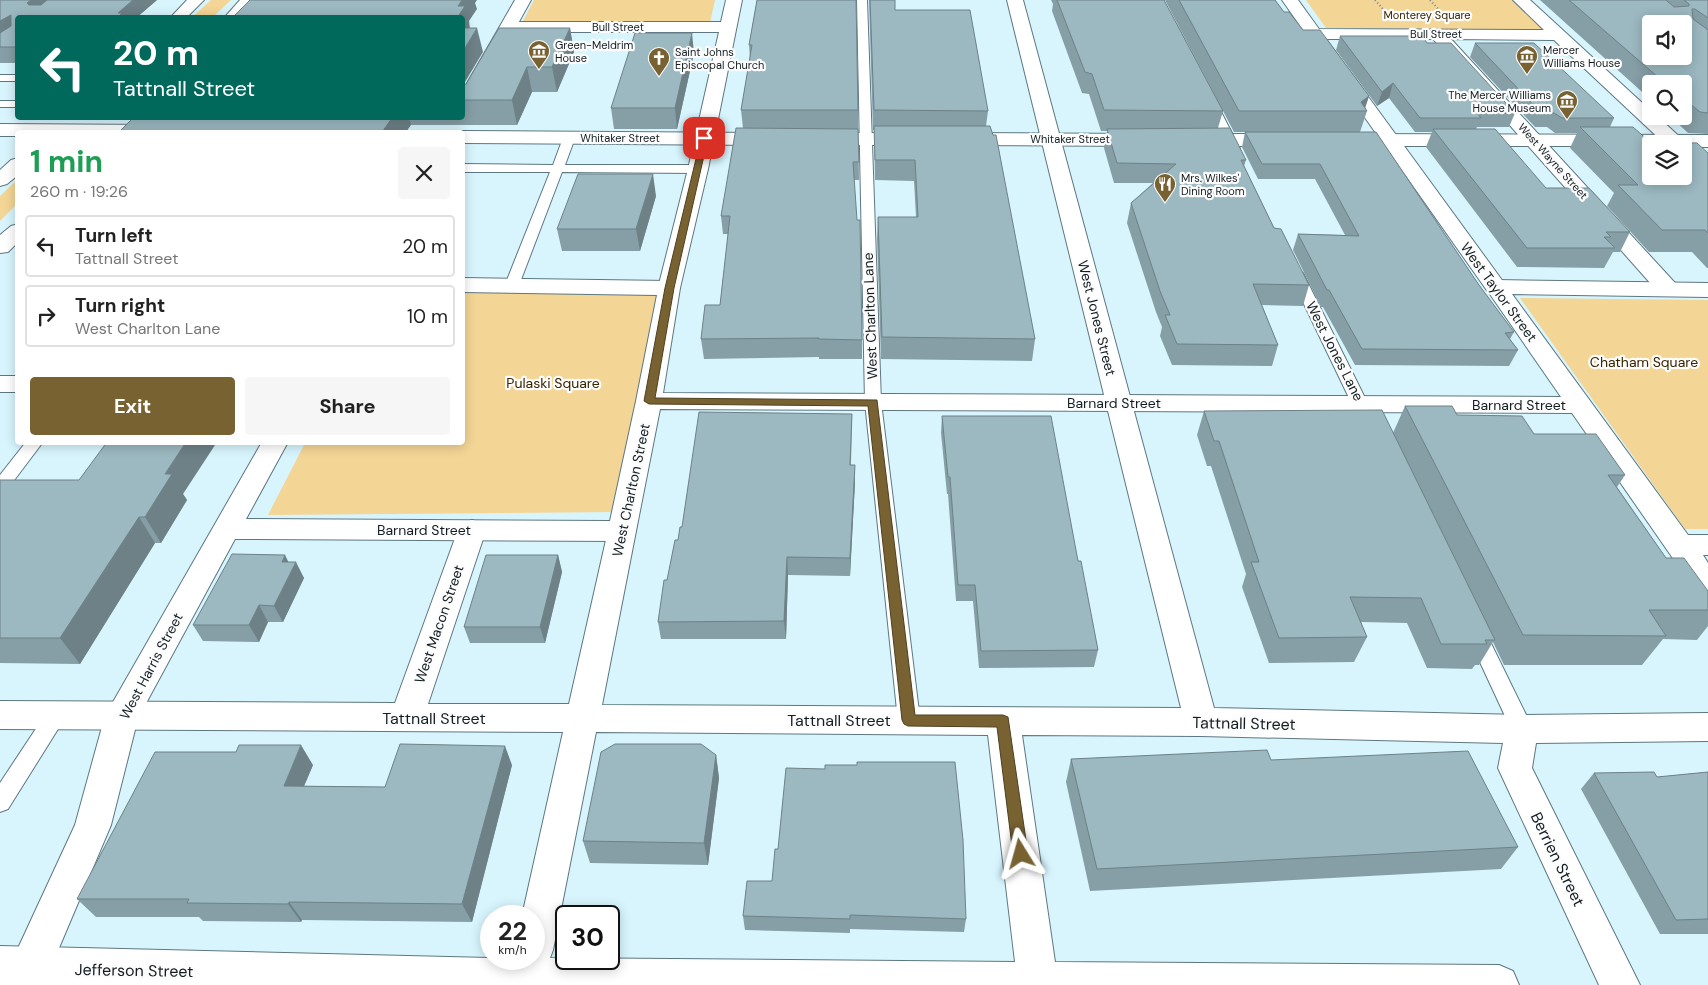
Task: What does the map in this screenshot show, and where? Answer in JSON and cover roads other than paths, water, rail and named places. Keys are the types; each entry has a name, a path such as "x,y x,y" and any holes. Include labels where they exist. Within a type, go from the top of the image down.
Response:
{"street":[{"path":"180,15 196,0"},
{"path":"234,15 249,0"},
{"path":"465,103 523,0"},
{"name":"West Charlton Street","path":"543,905 649,401 669,288 698,169 734,0"},
{"name":"West Jones Street","path":"1015,0 1201,722"},
{"name":"West Taylor Street","path":"1290,0 1580,405 1694,545 1708,585"},
{"path":"1521,0 1667,135"},
{"name":"Bull Street","path":"509,27 728,27"},
{"name":"Bull Street","path":"1315,34 1557,35"},
{"name":"West Wayne Street","path":"1437,34 1668,289"},
{"path":"55,130 66,120"},
{"path":"117,130 128,120"},
{"path":"0,130 15,131"},
{"name":"Whitaker Street","path":"465,138 924,140"},
{"name":"Whitaker Street","path":"943,140 1160,140"},
{"path":"1180,140 1297,140"},
{"path":"1325,140 1534,141 1642,147"},
{"path":"1692,146 1708,142"},
{"path":"0,180 15,167"},
{"path":"0,247 15,233"},
{"path":"465,284 669,288"},
{"path":"1496,288 1708,290"},
{"path":"0,384 15,384"},
{"name":"Barnard Street","path":"649,401 1580,405"},
{"name":"West Harris Street","path":"17,973 93,825 122,716 273,445"},
{"name":"Barnard Street","path":"227,529 622,531"},
{"name":"West Macon Street","path":"407,717 472,530"},
{"name":"Tattnall Street","path":"0,715 1201,722 1522,729 1708,727"},
{"path":"1003,721 1038,984"},
{"name":"Berrien Street","path":"1522,729 1515,768 1620,985"},
{"name":"Jefferson Street","path":"17,973 480,968"},
{"name":"Jefferson Street","path":"545,968 1038,984 1498,985"}],"lane":[{"name":"West Charlton Lane","path":"862,0 873,402 908,720"},
{"path":"0,78 15,78"},
{"path":"1202,86 1243,167"},
{"path":"0,104 15,104"},
{"path":"512,285 570,138"},
{"path":"465,168 698,169"},
{"name":"West Jones Lane","path":"1287,256 1360,404 1379,428"},
{"path":"0,487 33,445"},
{"path":"1471,622 1522,729"},
{"path":"0,802 56,715"}],"place":[{"name":"Green-Meldrim House","path":"539,70"},
{"name":"Mercer Williams House","path":"1527,75"},
{"name":"Saint Johns Episcopal Church","path":"659,77"},
{"name":"The Mercer Williams House Museum","path":"1567,120"},
{"name":"Mrs. Wilkes' Dining Room","path":"1165,203"}],"park label":[{"name":"Monterey Square","path":"1427,15"},
{"name":"Chatham Square","path":"1644,362"},
{"name":"Pulaski Square","path":"553,383"}]}
